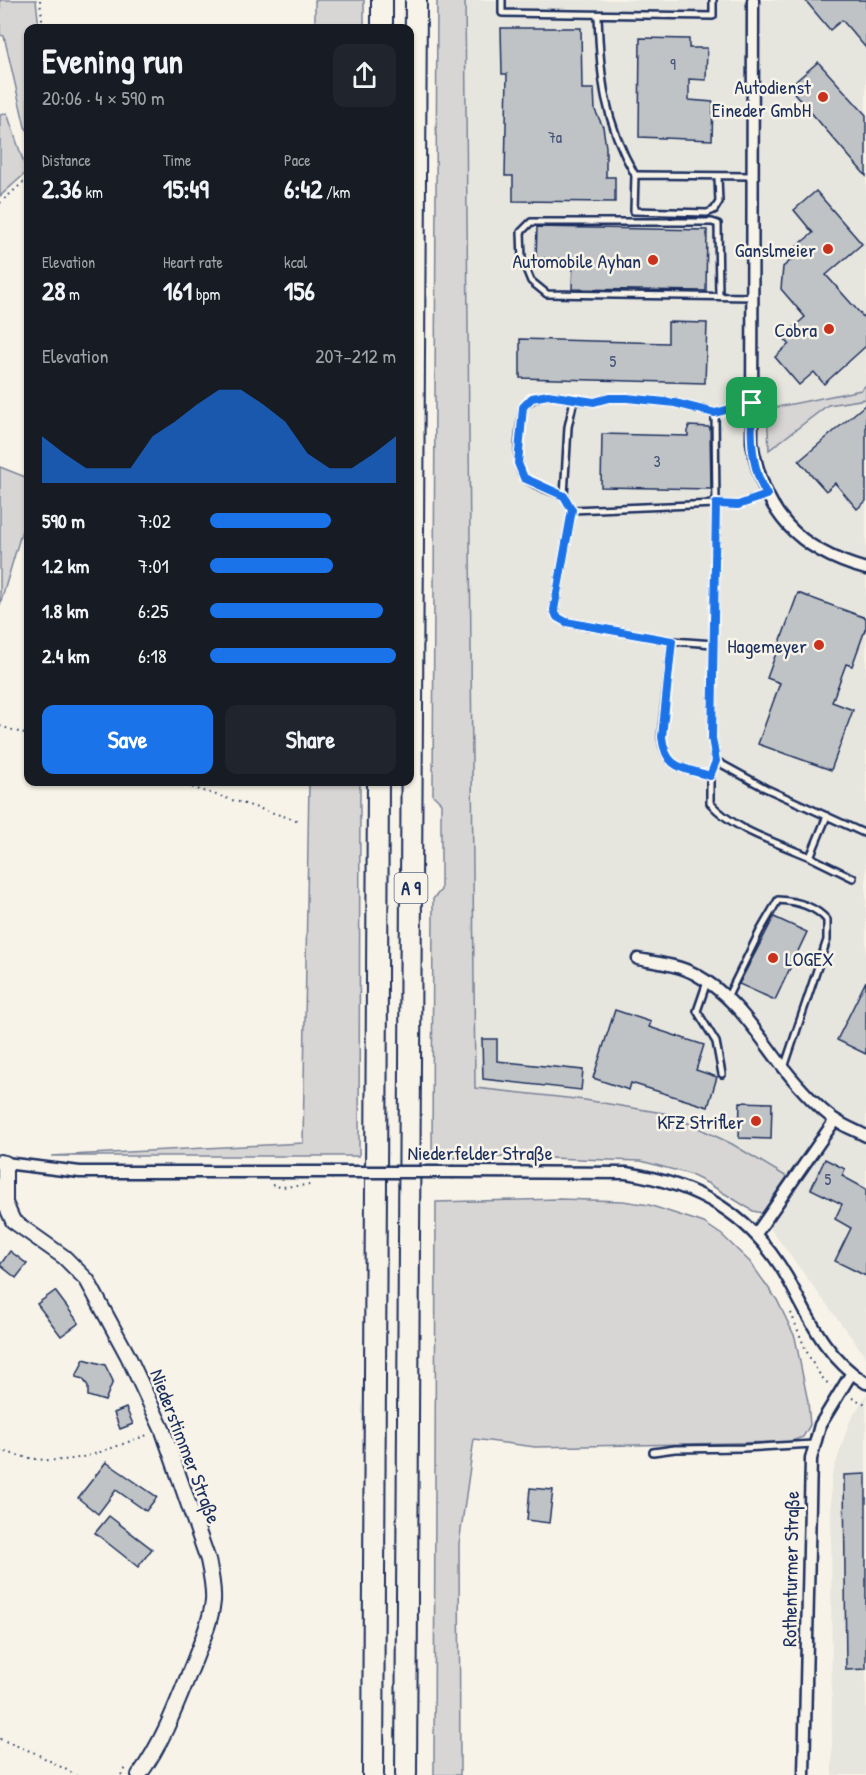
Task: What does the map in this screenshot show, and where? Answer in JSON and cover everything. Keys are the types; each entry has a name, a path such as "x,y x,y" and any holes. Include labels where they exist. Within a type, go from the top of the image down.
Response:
{"highway":[{"path":"382,0 382,24"},
{"name":"A 9","path":"414,355 416,0"},
{"name":"A 9","path":"373,1775 378,786"},
{"name":"A 9","path":"406,1775 412,786"}],"street":[{"path":"753,0 752,442 756,466 767,495 776,511 792,530 813,546 837,559 866,569"},
{"path":"638,959 675,966 707,982 750,1021 784,1068 810,1097 835,1120 866,1136"},
{"path":"756,1234 835,1120"},
{"name":"Niederfelder Straße","path":"2,1162 80,1172 626,1173 651,1177 694,1191 713,1201 727,1209 756,1234 786,1276 822,1342 851,1374 866,1383"},
{"name":"Niederstimmer Straße","path":"2,1162 4,1194 8,1212 13,1221 64,1257 87,1280 128,1356 163,1431 208,1560 213,1581 210,1619 173,1712 155,1749 132,1771"},
{"name":"Rothenturmer Straße","path":"804,1775 810,1474 814,1444 820,1425 851,1374"}],"lane":[{"path":"502,0 502,13 598,15 713,15 713,0"},
{"path":"598,15 599,68 616,141 635,175 634,211 696,213 714,210 719,202 718,177"},
{"path":"635,175 753,176"},
{"path":"719,296 718,224 712,222 531,222 521,232 522,259 531,281 547,294 752,297"},
{"path":"564,496 531,482 520,472 518,463 523,407 532,398 548,395 594,402 609,398 627,398 675,403 715,413 752,403"},
{"path":"574,400 568,427 564,496 572,510 554,610 557,617 566,622 672,641 714,644"},
{"path":"715,413 716,504 712,738 716,761 710,776 710,803 720,815 745,829 853,878"},
{"path":"572,510 738,505 767,495"},
{"path":"672,641 662,737 664,752 673,765 710,776"},
{"path":"716,761 765,788 866,834"},
{"path":"810,857 827,816"},
{"path":"727,998 764,923 778,900 801,904 820,913 827,920 827,940 784,1068"},
{"path":"707,982 697,1011 716,1042 722,1074"},
{"path":"653,1452 675,1449 814,1444"}],"path":[{"path":"40,0 43,24"},
{"path":"0,203 24,182"},
{"path":"0,726 24,734"},
{"path":"187,786 299,821"},
{"path":"788,1306 809,1357 828,1384 866,1404"},
{"path":"846,1403 857,1394"},
{"path":"0,1450 23,1458 48,1461 76,1460 163,1431"},
{"path":"0,1739 35,1753 76,1775"},
{"path":"121,1775 132,1771"}],"shaded area":[{"path":"0,0 36,0 39,24 24,24 24,123 4,36 0,35"},
{"path":"315,0 364,0 364,24 315,24"},
{"path":"437,0 465,0 475,1088 585,1100 669,1114 732,1144 787,1177 762,1213 753,1211 689,1174 641,1161 516,1157 432,1158 433,899 441,890 441,803 433,795"},
{"path":"465,0 866,0 866,385 861,390 767,410 769,450 828,405 866,399 866,1357 772,1231 762,1213 786,1177 585,1100 475,1088"},
{"path":"7,113 24,163 24,175 0,196 0,115"},
{"path":"866,385 866,399 828,405 769,450 767,409 861,390"},
{"path":"0,467 24,476 24,524 0,605"},
{"path":"309,786 360,786 359,1156 51,1156 303,1143"},
{"path":"559,1199 623,1201 649,1205 704,1223 722,1235 750,1262 777,1300 795,1337 808,1402 810,1425 803,1437 789,1442 535,1447 474,1439 459,1544 460,1775 434,1775 436,1202"},
{"path":"866,1395 866,1775 832,1775 831,1479 849,1423"}],"building":[{"path":"805,0 866,0 866,48 842,20 830,30"},
{"path":"501,28 581,28 582,89 594,89 595,110 603,127 606,147 606,177 615,177 615,202 513,201 513,176 505,176 507,74 502,74"},
{"path":"640,38 689,39 689,48 707,48 706,80 689,79 689,100 713,102 712,140 639,137"},
{"name":"Autodienst Eineder GmbH","path":"818,62 866,115 866,176 789,87"},
{"path":"816,191 862,244 826,275 866,320 866,346 824,384 814,372 799,385 775,357 789,344 783,337 805,317 781,289 783,267 802,251 797,246 813,233 794,210"},
{"path":"537,227 707,230 706,291 572,289 573,259 536,258"},
{"path":"668,322 707,323 705,383 520,378 520,339 668,343"},
{"path":"866,404 866,501 857,509 835,483 826,491 799,461"},
{"path":"688,426 710,427 711,489 601,487 602,434 688,436"},
{"path":"798,593 866,618 866,627 852,666 846,664 832,702 853,710 831,770 758,744 780,683 767,678"},
{"name":"LOGEX","path":"774,917 807,932 775,1000 739,984"},
{"path":"866,981 866,1054 837,1040"},
{"path":"615,1010 651,1022 649,1027 704,1045 696,1070 717,1077 708,1107 631,1083 629,1090 593,1078"},
{"path":"482,1039 497,1039 497,1061 583,1070 581,1090 483,1079"},
{"name":"KFZ Strifler","path":"740,1102 772,1103 771,1139 739,1138"},
{"path":"825,1159 845,1169 842,1176 866,1189 866,1276 835,1261 851,1228 835,1219 842,1204 811,1189"},
{"path":"10,1251 27,1264 16,1278 0,1265"},
{"path":"55,1291 79,1323 61,1336 37,1304"},
{"path":"84,1359 105,1365 113,1381 105,1401 88,1396 88,1386 83,1379 76,1377"},
{"path":"126,1408 133,1424 120,1429 114,1413"},
{"path":"106,1462 157,1497 146,1511 116,1490 98,1514 78,1498"},
{"path":"866,1474 866,1669 846,1670 844,1475"},
{"path":"530,1488 553,1490 549,1523 527,1520"},
{"path":"109,1516 152,1549 138,1567 95,1533"}],"place":[{"name":"Autodienst Eineder GmbH","path":"823,97"},
{"name":"Ganslmeier","path":"828,249"},
{"name":"Automobile Ayhan","path":"653,260"},
{"name":"Cobra","path":"829,329"},
{"name":"Hagemeyer","path":"819,645"},
{"name":"LOGEX","path":"773,958"},
{"name":"KFZ Strifler","path":"756,1121"}],"route":[{"path":"548,395 594,402 609,398 627,398 675,403 715,413 752,403 752,442 756,466 767,495 738,505 716,504 712,738 716,761 710,776 673,765 664,752 662,737 672,641 566,622 557,617 554,610 572,510 564,496 531,482 520,472 518,463 523,407 532,398 548,395"}]}
